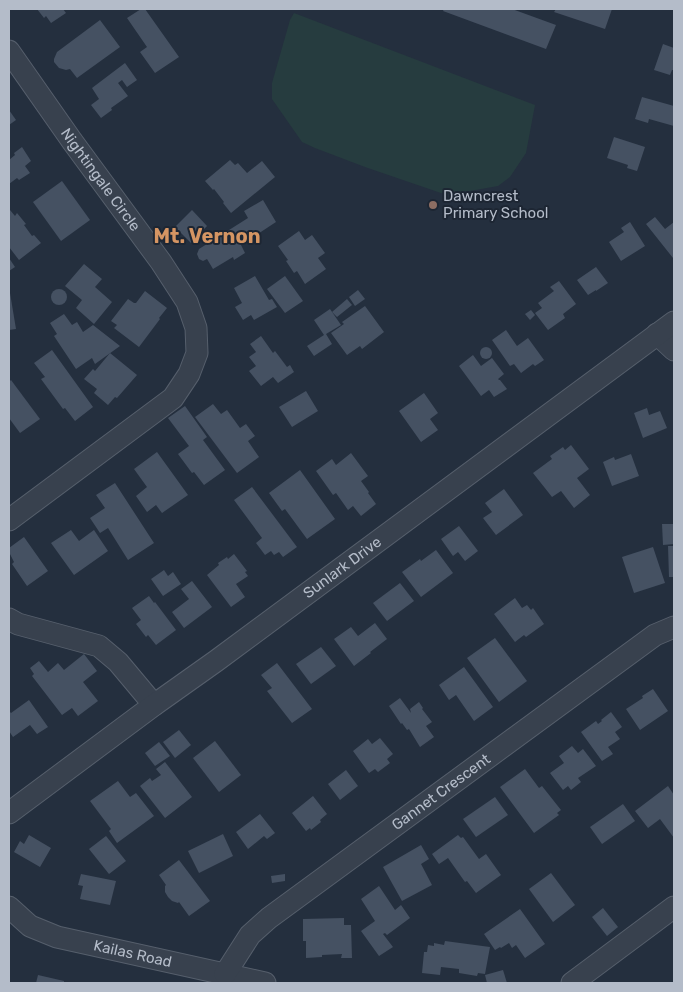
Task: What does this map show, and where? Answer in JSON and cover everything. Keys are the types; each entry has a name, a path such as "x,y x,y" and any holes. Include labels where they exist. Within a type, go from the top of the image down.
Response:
{"street":[{"name":"Nightingale Circle","path":"9,51 72,142 188,302 196,328 197,353 189,374 173,398 9,520"},
{"name":"Sunlark Drive","path":"9,813 674,322"},
{"path":"657,334 674,350"},
{"path":"9,619 18,624 99,646 118,662 154,705"},
{"name":"Gannet Crescent","path":"225,974 250,935 269,918 655,635 674,627"},
{"name":"Kailas Road","path":"9,907 30,926 57,938 265,983"},
{"path":"572,983 674,907"}],"green space":[{"path":"294,13 535,105 526,153 510,177 498,186 470,191 441,193 365,167 302,142 272,99 272,83 290,20"}],"building":[{"path":"37,9 63,9 66,13 51,23"},
{"path":"141,9 145,9 179,57 155,73 140,52 147,47 127,18"},
{"path":"444,9 512,9 556,25 546,49 443,11"},
{"path":"556,9 612,9 605,29 554,12"},
{"path":"100,20 120,47 77,78 70,69 59,68 54,62 57,52"},
{"path":"663,44 674,48 674,70 672,70 670,75 654,70"},
{"path":"125,63 137,80 127,87 122,80 118,83 128,96 101,118 91,105 99,99 92,88"},
{"path":"642,97 674,106 674,126 649,119 648,123 635,119"},
{"path":"9,110 16,120 9,125"},
{"path":"614,137 645,147 637,171 627,168 628,165 607,158"},
{"path":"22,147 31,161 25,166 30,173 19,180 17,178 9,184 9,160"},
{"path":"230,160 235,165 238,163 247,173 262,161 275,177 231,213 214,189 205,181"},
{"path":"62,181 90,220 61,241 33,202"},
{"path":"263,200 276,222 241,245 245,253 234,260 233,257 213,269 207,259 203,261 199,259 197,254 199,249 248,218 244,211"},
{"path":"10,210 15,216 17,213 26,224 24,225 32,236 34,235 41,243 19,260 9,247"},
{"path":"192,210 207,226 191,243 175,227"},
{"path":"655,217 665,229 674,222 673,258 646,224"},
{"path":"630,222 645,246 621,261 609,242 624,232 621,228"},
{"path":"299,231 305,240 312,235 325,253 318,258 326,269 305,284 297,271 294,273 278,246"},
{"path":"9,258 15,267 9,271"},
{"path":"84,264 102,279 95,287 112,302 94,324 76,308 82,300 65,286"},
{"path":"596,267 608,283 588,295 577,280"},
{"path":"255,276 269,300 272,299 277,307 254,320 251,315 243,320 235,307 242,303 234,288"},
{"path":"285,276 303,301 285,313 267,289"},
{"path":"559,281 576,304 563,314 565,318 548,330 535,313 542,308 538,303 554,291 550,287"},
{"path":"59,289 65,291 67,297 65,303 59,305 53,303 51,297 53,291"},
{"path":"358,290 365,299 355,306 349,297"},
{"path":"145,291 167,308 139,347 114,328 117,325 111,321 128,299 136,303"},
{"path":"9,294 16,329 9,330"},
{"path":"347,299 352,305 337,317 332,312"},
{"path":"365,306 384,332 362,349 360,346 347,355 331,333 344,324 342,322"},
{"path":"330,309 341,325 326,334 332,344 314,356 307,346 324,335 314,320"},
{"path":"531,310 535,315 530,320 525,314"},
{"path":"64,314 72,325 77,322 83,332 93,325 120,346 95,364 92,358 76,369 54,336 57,334 50,323"},
{"path":"506,330 517,346 528,338 544,360 535,366 533,364 521,373 514,364 510,366 492,340"},
{"path":"261,336 273,353 275,351 287,367 290,365 294,372 278,383 273,377 261,386 249,371 256,366 249,357 256,352 250,344"},
{"path":"486,347 492,353 486,359 480,353"},
{"path":"52,350 93,407 75,421 65,408 63,409 41,379 45,377 34,363"},
{"path":"110,353 137,375 117,398 115,397 108,405 94,393 97,389 84,379 93,369 95,371"},
{"path":"473,355 481,366 492,358 504,374 498,379 507,389 494,397 489,390 481,396 459,366"},
{"path":"11,380 40,419 20,433 9,418 9,382"},
{"path":"306,391 318,411 292,427 279,407"},
{"path":"424,393 438,413 430,419 438,430 421,442 399,411"},
{"path":"213,404 221,414 227,410 240,428 246,424 255,436 248,441 259,457 237,473 195,417"},
{"path":"185,406 207,437 203,440 225,470 204,485 178,454 189,446 168,418"},
{"path":"647,408 649,415 660,411 667,428 643,438 634,413"},
{"path":"571,445 589,469 577,478 590,495 574,508 561,491 552,497 533,473 552,459 550,456 563,447 565,450"},
{"path":"157,452 188,495 162,513 156,505 147,512 136,496 147,487 134,469"},
{"path":"351,453 368,476 361,481 376,504 361,516 353,506 348,510 336,493 333,495 316,471 332,459 336,465"},
{"path":"631,454 639,476 612,486 603,462 614,457 615,460"},
{"path":"300,470 335,519 307,539 285,509 282,511 269,493"},
{"path":"115,483 154,543 128,560 108,528 100,533 90,518 105,508 96,495"},
{"path":"252,487 297,547 283,557 279,552 274,555 271,551 265,555 256,543 262,538 234,500"},
{"path":"504,489 523,515 496,535 483,518 492,512 485,503"},
{"path":"662,524 674,524 674,544 663,545"},
{"path":"459,526 478,551 465,561 458,552 453,556 441,539"},
{"path":"71,530 79,541 94,530 108,551 74,575 51,543"},
{"path":"24,537 48,571 27,586 12,564 14,562 9,552 9,548"},
{"path":"668,546 674,546 674,577 669,577"},
{"path":"653,547 665,583 634,593 622,557"},
{"path":"436,550 453,573 421,597 402,572"},
{"path":"234,554 247,571 245,572 248,576 236,584 245,597 231,607 207,575 219,565 218,563"},
{"path":"164,570 168,576 173,572 181,584 163,596 151,579"},
{"path":"192,581 212,607 184,628 172,612 189,599 181,589"},
{"path":"400,583 414,601 387,621 373,603"},
{"path":"149,596 176,630 156,645 148,635 146,637 136,624 141,620 132,608"},
{"path":"515,598 522,608 527,605 531,610 533,608 544,624 526,637 524,635 515,642 494,614"},
{"path":"375,623 387,639 354,666 334,639 351,627 358,636"},
{"path":"495,638 527,681 499,702 467,658"},
{"path":"321,647 336,666 311,684 296,664"},
{"path":"84,654 97,671 83,682 98,701 78,716 72,708 62,715 32,676 34,674 30,668 39,661 48,672 58,663 64,670"},
{"path":"277,663 312,709 292,723 267,691 272,688 261,675"},
{"path":"464,667 493,707 474,721 456,695 449,700 439,685"},
{"path":"653,689 668,711 640,730 626,709"},
{"path":"400,698 411,713 410,709 419,702 432,722 426,726 434,737 420,747 409,729 407,730 401,724 389,706"},
{"path":"29,700 48,727 37,734 30,725 13,737 9,731 9,711 11,713"},
{"path":"611,712 622,727 615,732 620,739 608,747 613,754 602,761 581,732 596,721 598,724"},
{"path":"179,730 191,745 175,758 163,742"},
{"path":"380,738 393,754 387,759 390,763 378,772 375,769 369,773 353,751 368,739 372,744"},
{"path":"215,741 241,775 219,792 193,758"},
{"path":"159,742 170,756 155,766 145,753"},
{"path":"572,746 578,753 583,749 596,766 578,778 581,782 571,790 568,786 563,790 550,773 564,763 559,756"},
{"path":"165,762 192,797 165,818 140,786 150,778 152,781 161,775 156,769"},
{"path":"525,769 539,788 542,786 561,810 557,813 559,815 534,833 500,787"},
{"path":"346,770 358,786 340,800 328,784"},
{"path":"118,781 130,797 136,793 154,816 117,843 109,831 111,829 90,801"},
{"path":"668,786 674,795 674,838 660,819 648,828 635,811"},
{"path":"313,796 327,814 320,820 321,822 311,830 310,828 306,831 292,813"},
{"path":"495,797 508,815 476,837 463,819"},
{"path":"623,804 635,821 602,844 590,827"},
{"path":"260,814 275,833 267,839 264,836 248,849 236,832"},
{"path":"223,834 233,856 199,873 188,851"},
{"path":"29,835 51,848 40,867 14,852 20,841 24,844"},
{"path":"458,835 461,838 463,837 479,859 486,854 501,875 476,893 467,881 465,882 448,858 439,864 432,854"},
{"path":"106,836 126,861 109,874 89,849"},
{"path":"421,845 429,859 421,864 432,885 402,901 383,867"},
{"path":"179,860 210,901 189,916 179,902 172,901 168,897 165,892 166,885 159,875"},
{"path":"551,873 575,905 553,922 529,889"},
{"path":"81,874 116,881 110,905 80,899 83,886 78,885"},
{"path":"285,874 285,881 272,883 271,876"},
{"path":"379,886 395,910 401,905 410,918 387,935 383,934 393,947 379,956 361,931 375,921 361,899"},
{"path":"603,908 618,927 607,936 592,917"},
{"path":"520,909 545,944 525,958 516,945 512,948 509,943 495,950 484,934"},
{"path":"344,918 344,925 351,925 352,958 341,958 342,954 306,958 306,941 303,941 303,919"},
{"path":"445,941 490,947 485,974 478,973 477,976 459,973 459,969 441,967 440,975 422,973 424,952 427,952 428,945 434,946 434,943 444,945"},
{"path":"503,970 507,983 487,983 485,975"},
{"path":"38,975 64,981 64,983 36,983"}],"place":[{"name":"Dawncrest Primary School","path":"433,205"}],"district":[{"name":"Mt. Vernon","path":"207,236"}]}
